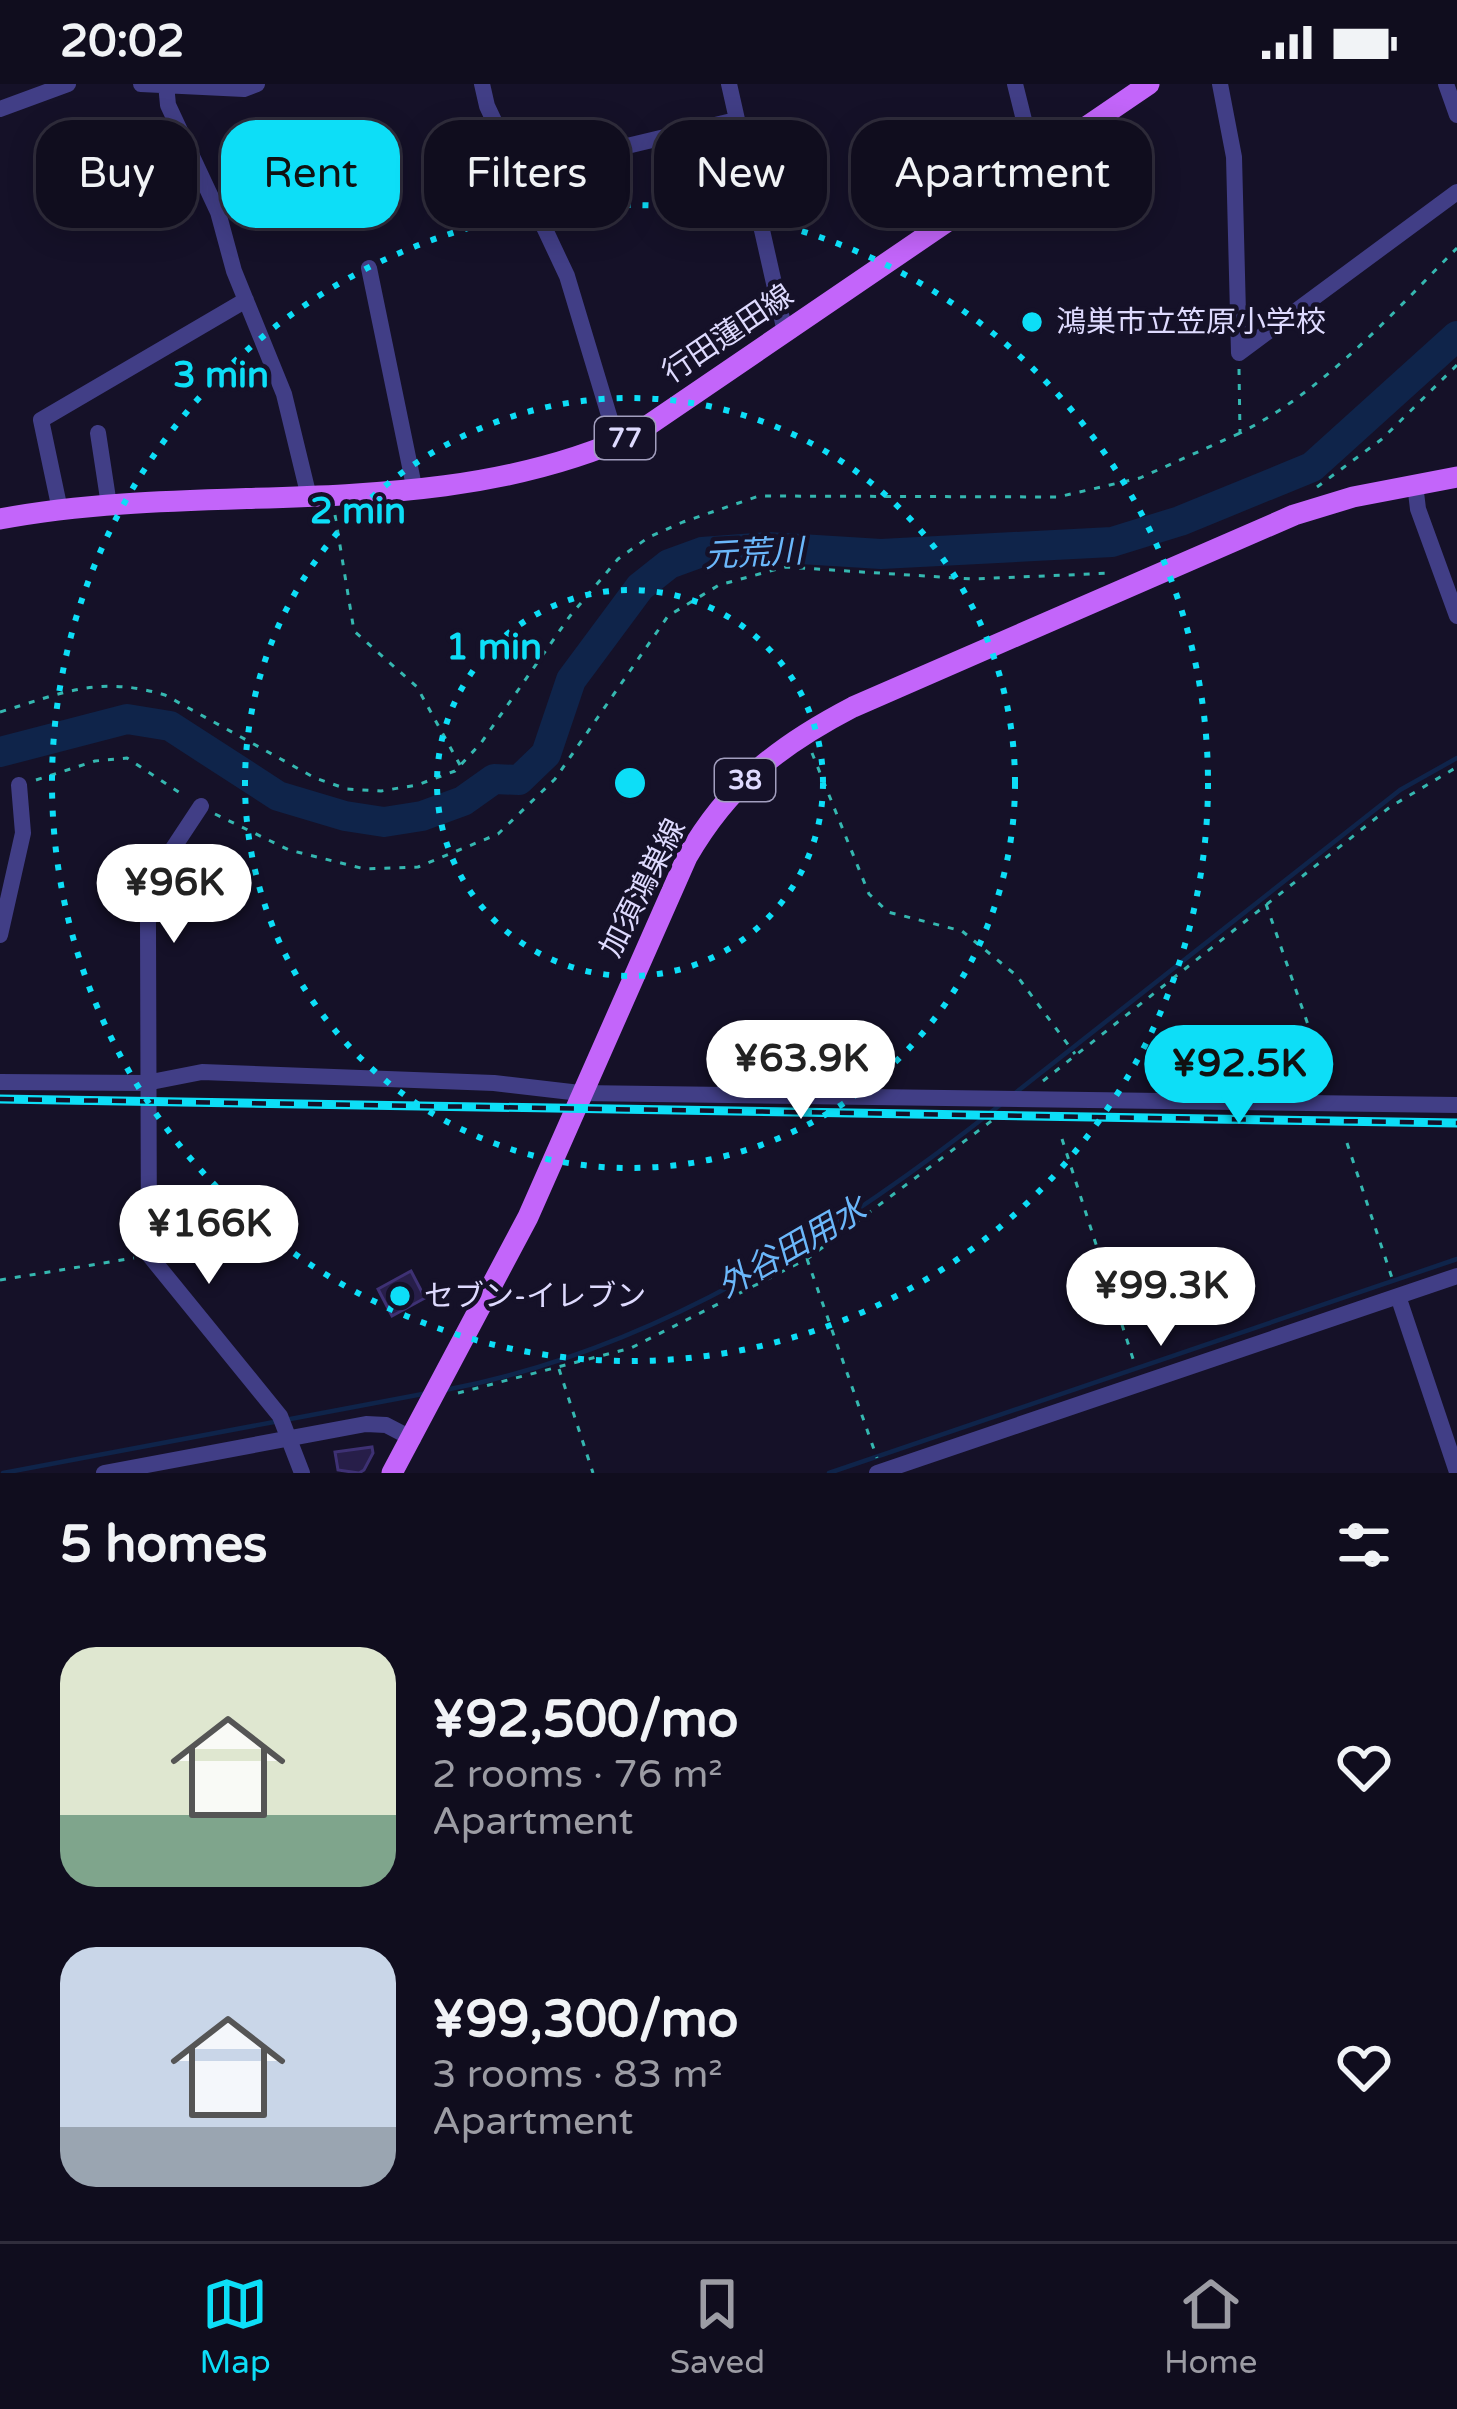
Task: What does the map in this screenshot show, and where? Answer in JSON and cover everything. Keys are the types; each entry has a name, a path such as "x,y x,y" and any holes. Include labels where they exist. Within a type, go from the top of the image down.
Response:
{"main road":[{"name":"行田蓮田線","path":"1095,120 1149,84"},
{"name":"行田蓮田線","path":"0,519 109,505 415,491 594,452 637,433 936,228"},
{"name":"加須鴻巣線","path":"392,1473 528,1217 670,889 700,834 737,788 802,734 853,707 1294,515 1353,497 1457,477"}],"street":[{"path":"0,109 68,84"},
{"path":"141,84 244,89 257,84"},
{"path":"482,84 494,120"},
{"path":"728,84 736,120"},
{"path":"1016,84 1025,120"},
{"path":"1220,84 1234,157 1239,353"},
{"path":"1446,84 1457,115"},
{"path":"167,85 168,105 218,212 246,300 321,496"},
{"path":"1239,353 1457,192"},
{"path":"544,228 567,276 617,442"},
{"path":"761,228 785,332"},
{"path":"369,268 415,491"},
{"path":"60,510 41,420 246,300"},
{"path":"98,433 109,505"},
{"path":"1415,484 1418,508 1457,616"},
{"path":"0,935 23,832 19,785"},
{"path":"200,806 162,865 148,922 149,1256 280,1416 302,1473"},
{"path":"0,1082 146,1083 202,1072 494,1083 580,1093 1457,1105"},
{"path":"879,1472 1457,1276"},
{"path":"1398,1296 1457,1472"},
{"path":"104,1473 375,1423 412,1439"}],"path":[{"path":"0,712 99,683 137,686 164,695 315,778 347,789 381,791 417,785 460,765 481,743 570,616 618,559 649,537 759,496 1058,496 1140,478 1277,415 1394,314 1457,248"},
{"path":"1239,353 1240,434"},
{"path":"1294,515 1302,497 1382,440 1457,365"},
{"path":"321,496 354,631 417,687 460,765"},
{"path":"19,785 95,761 127,758 200,806 289,850 365,869 418,867 498,834 555,778 668,616 718,585 785,567 972,579 1114,573 1135,585"},
{"path":"802,734 869,894 888,912 962,931 1017,976 1076,1055"},
{"path":"435,1399 631,1348 807,1259 1023,1097 1390,807 1457,766"},
{"path":"1265,903 1335,1102"},
{"path":"1062,1138 1141,1384"},
{"path":"1347,1143 1398,1296"},
{"path":"0,1280 149,1256"},
{"path":"807,1259 879,1472"},
{"path":"558,1367 593,1473"}],"building":[{"path":"411,1271 425,1298 392,1316 378,1289"},
{"path":"372,1447 364,1470 338,1470 335,1452"}],"waterway":[{"name":"元荒川","path":"0,752 127,719 170,726 278,796 384,822 422,816 463,801 494,779 519,780 546,754 571,680 640,587 669,564 702,552 768,547 881,554 1112,542 1180,521 1312,467 1457,336"},
{"name":"外谷田用水","path":"1014,1094 1400,790 1457,758"},
{"name":"外谷田用水","path":"445,1390 522,1372 669,1317 808,1242 1000,1105"},
{"path":"829,1473 1457,1259"},
{"name":"外谷田用水","path":"285,1420 428,1393"},
{"name":"外谷田用水","path":"3,1473 274,1422"}],"railway":[{"path":"0,1099 1457,1123"}],"place":[{"name":"鴻巣市立笠原小学校","path":"1032,322"},
{"name":"セブン-イレブン","path":"400,1296"}]}
